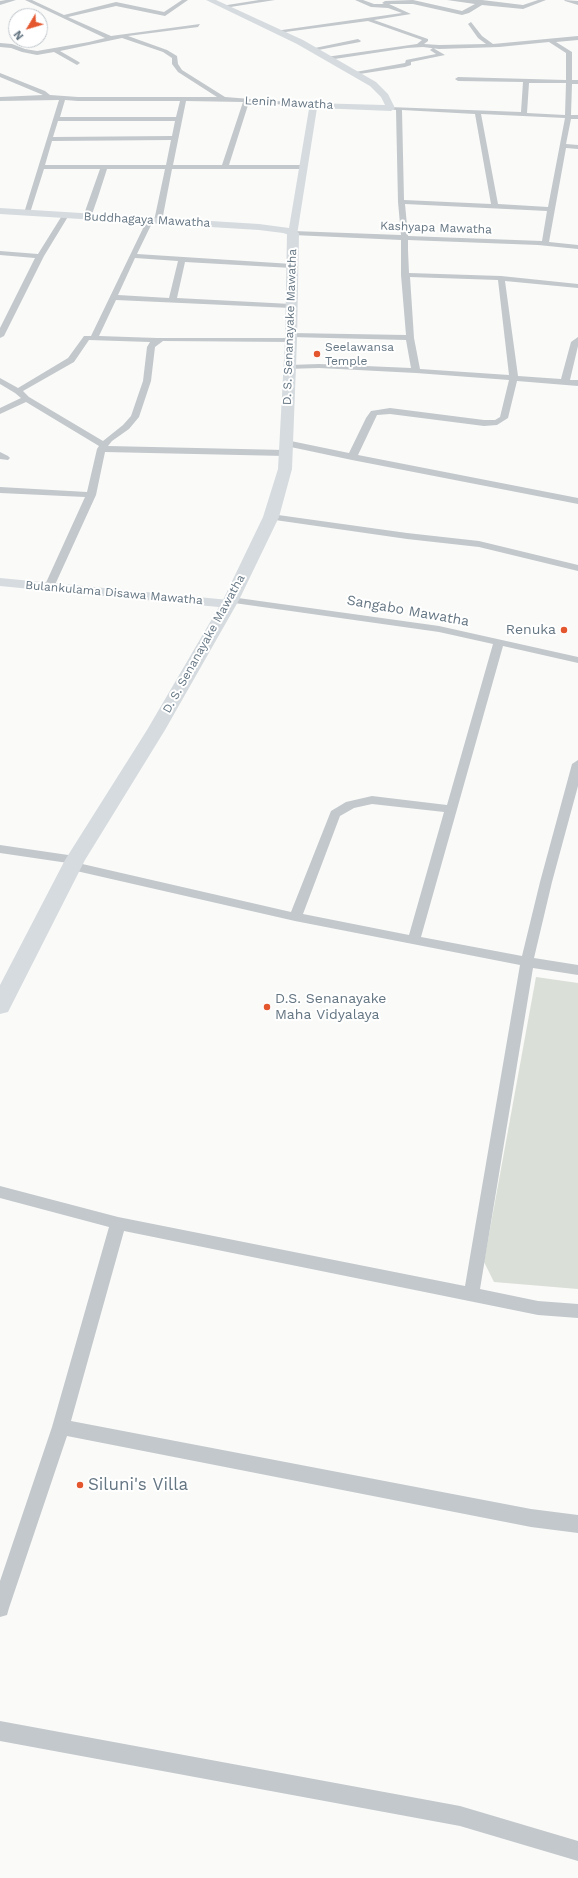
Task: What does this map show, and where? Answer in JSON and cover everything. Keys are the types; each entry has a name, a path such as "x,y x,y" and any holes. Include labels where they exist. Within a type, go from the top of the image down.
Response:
{"main road":[{"path":"210,0 278,31 313,49 373,84 395,108"},
{"name":"Lenin Mawatha","path":"313,105 395,108"},
{"name":"D. S. Senanayake Mawatha","path":"0,1006 74,863 156,730 230,602 271,517 285,469 291,338 293,233 302,167 313,105"},
{"name":"Buddhagaya Mawatha","path":"0,211 259,227 285,230 293,233"},
{"name":"Bulankulama Disawa Mawatha","path":"0,582 230,602"}],"street":[{"path":"0,3 13,0"},
{"path":"28,0 110,38"},
{"path":"63,17 116,4 124,0"},
{"path":"116,4 165,14 185,0"},
{"path":"224,6 272,0"},
{"path":"278,31 408,14 389,6 368,4 358,0"},
{"path":"450,0 522,7 544,0"},
{"path":"567,0 578,3"},
{"path":"368,4 413,2 462,13 468,12 482,2"},
{"path":"367,20 426,40 418,45"},
{"path":"471,24 480,37 490,45"},
{"path":"0,45 12,46 30,53 56,51 110,38 198,25"},
{"path":"122,36 165,51 175,57 175,64 180,71 224,99"},
{"path":"328,58 418,45 439,47 490,45 578,38"},
{"path":"545,244 550,209 568,116 570,57 569,52 549,40"},
{"path":"313,49 358,41"},
{"path":"353,73 405,65 409,64 408,61 442,55 418,45"},
{"path":"56,51 77,63"},
{"path":"0,75 42,92 48,97"},
{"path":"458,79 578,82"},
{"path":"524,114 526,81"},
{"name":"Lenin Mawatha","path":"2,99 48,97 62,99 224,99 313,105"},
{"path":"0,106 2,99"},
{"path":"27,213 62,99"},
{"path":"94,338 132,256 154,221 169,166 183,99"},
{"path":"225,166 246,101"},
{"path":"395,108 401,202 405,238 405,275 410,338 416,371"},
{"name":"Lenin Mawatha","path":"395,108 578,117"},
{"path":"478,112 495,206"},
{"path":"56,119 179,119"},
{"path":"50,139 175,138"},
{"path":"562,146 578,147"},
{"path":"41,167 302,167"},
{"path":"87,217 104,167"},
{"path":"401,202 550,209"},
{"path":"0,336 40,256 65,215"},
{"name":"Kashyapa Mawatha","path":"293,233 545,244 578,247"},
{"path":"0,253 40,256"},
{"path":"132,256 292,266"},
{"path":"173,299 182,260"},
{"path":"405,275 501,278 578,286"},
{"path":"352,457 370,418 374,413 383,411 484,423 497,422 504,418 514,378 501,278"},
{"path":"112,297 291,306"},
{"path":"18,391 71,360 87,338 156,340 410,338"},
{"path":"565,382 575,342 578,339"},
{"path":"49,586 91,495 102,447 126,427 135,417 147,382 151,347 156,340"},
{"path":"289,366 416,371 578,383"},
{"path":"0,381 18,391 26,399 102,447 286,448 352,457 578,501"},
{"path":"0,411 26,399"},
{"path":"0,490 91,495"},
{"path":"271,517 407,536 479,544 578,568"},
{"name":"Sangabo Mawatha","path":"230,602 439,629 578,660"},
{"path":"414,940 499,642"},
{"path":"471,1294 527,962 546,882 578,766"},
{"path":"296,917 335,814 350,805 372,800 451,809"},
{"path":"0,849 74,863 296,917 527,962 578,970"},
{"path":"0,1192 118,1222 538,1308 578,1311"},
{"path":"0,1608 61,1427 118,1222"},
{"path":"61,1427 531,1518 578,1524"},
{"path":"0,1731 460,1816 578,1851"}],"shaded area":[{"path":"536,977 578,983 578,1289 494,1282 484,1262"}],"place":[{"name":"Seelawansa Temple","path":"317,354"},
{"name":"Renuka","path":"564,630"},
{"name":"D.S. Senanayake Maha Vidyalaya","path":"267,1007"},
{"name":"Siluni's Villa","path":"80,1485"}]}
